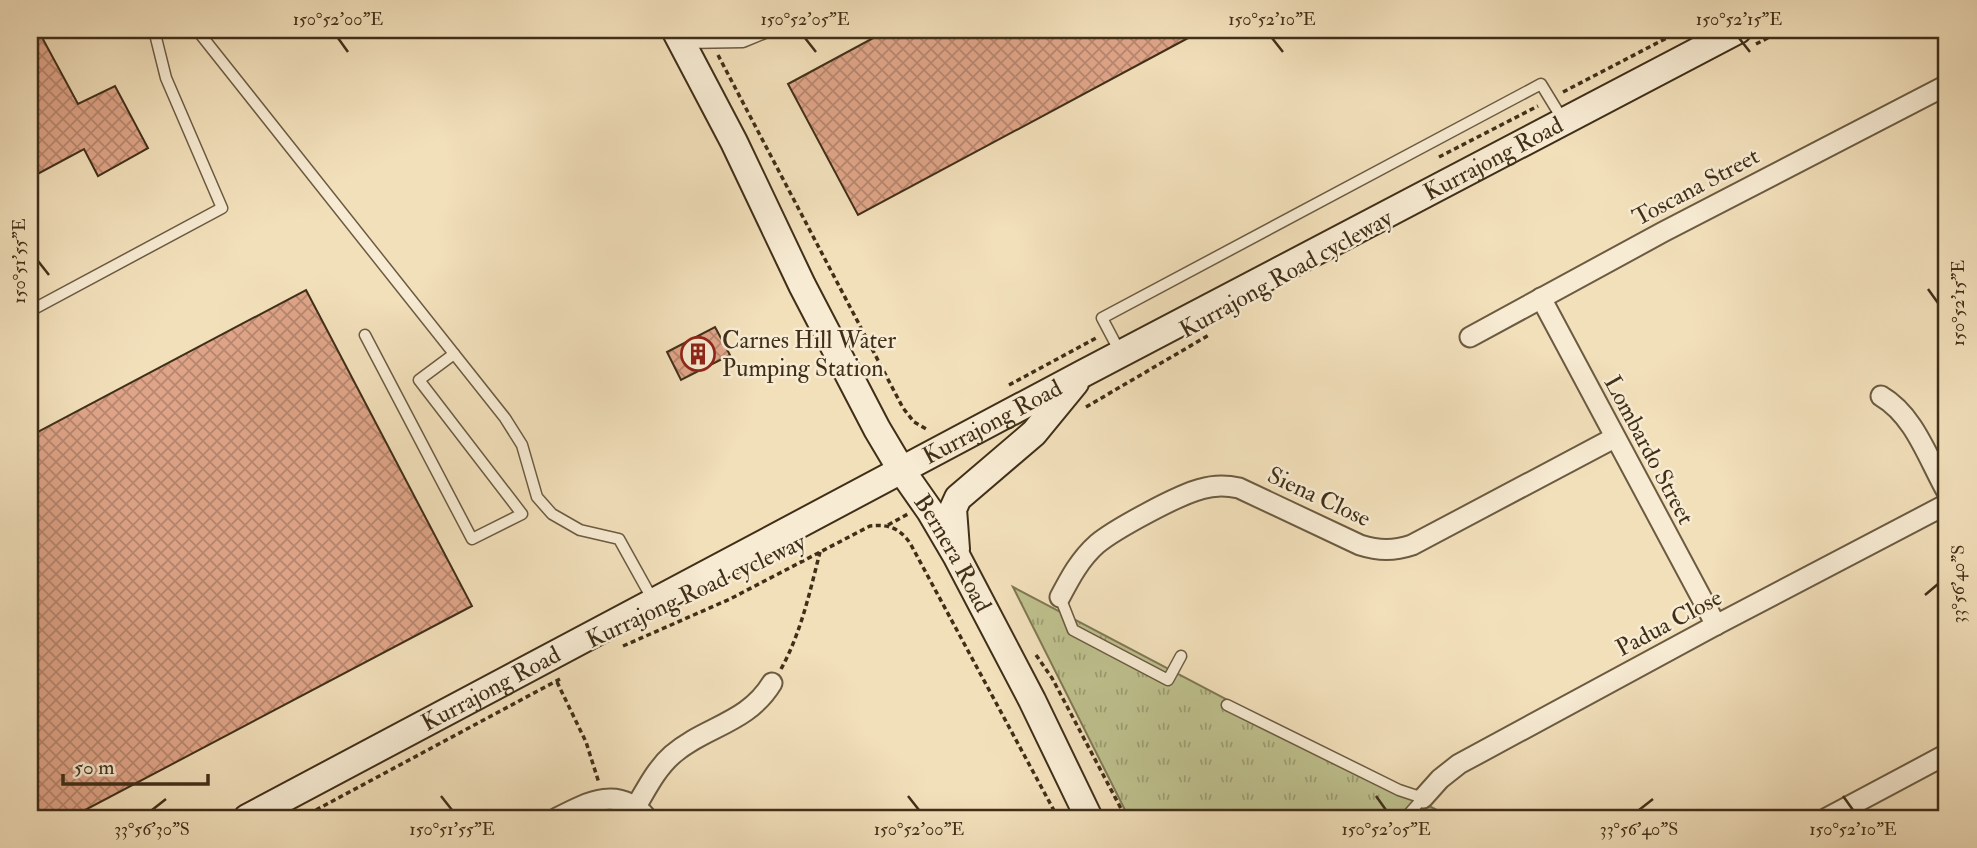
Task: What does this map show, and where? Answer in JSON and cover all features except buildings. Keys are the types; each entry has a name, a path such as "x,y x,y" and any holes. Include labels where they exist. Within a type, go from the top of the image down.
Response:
{"main road":[{"name":"Bernera Road","path":"678,37 734,142 802,285 877,429 957,557 1032,700 1089,818"},
{"name":"Kurrajong Road","path":"247,818 1083,373 1564,121 1742,40"},
{"path":"957,557 953,509 958,498 1034,433 1083,373"}],"street":[{"name":"Toscana Street","path":"1470,337 1947,85"},
{"name":"Lombardo Street","path":"1541,298 1716,625"},
{"path":"1881,396 1894,403 1907,417 1947,492"},
{"name":"Siena Close","path":"1060,597 1076,568 1097,544 1116,531 1202,488 1229,485 1239,488 1360,545 1373,549 1399,549 1412,545 1614,438"},
{"name":"Padua Close","path":"1423,798 1440,779 1459,764 1947,504"},
{"path":"557,818 592,801 603,799 618,800 641,813 661,767 673,754 744,714 764,697 772,683"},
{"path":"1827,818 1947,754"}],"lane":[{"path":"30,311 222,208 166,78 154,30"},
{"path":"197,30 505,418 522,444 537,497 552,514 580,530 619,539 654,603"},
{"path":"678,37 713,42 743,42 772,30"},
{"path":"1121,354 1102,318 1541,84 1564,121"},
{"path":"365,335 472,539 522,514 419,380 454,354"},
{"path":"1060,597 1073,630 1168,680 1181,656"},
{"path":"1227,705 1399,790 1423,798 1405,818"}],"path":[{"path":"1742,40 1783,30"},
{"path":"713,42 903,408 914,422 928,429"},
{"name":"Kurrajong Road cycleway","path":"1083,409 1215,331"},
{"name":"Kurrajong Road cycleway","path":"620,647 730,599 870,526 888,525 902,533 911,543 1058,818"},
{"path":"772,683 788,656 808,599 820,552"},
{"path":"1031,648 1052,678 1126,818"},
{"name":"Kurrajong Road cycleway","path":"301,818 566,675"},
{"path":"557,681 586,743 603,799"}],"green space":[{"path":"1013,587 1452,818 1129,818"}],"place":[{"name":"Carnes Hill Water Pumping Station","path":"698,354"}]}
